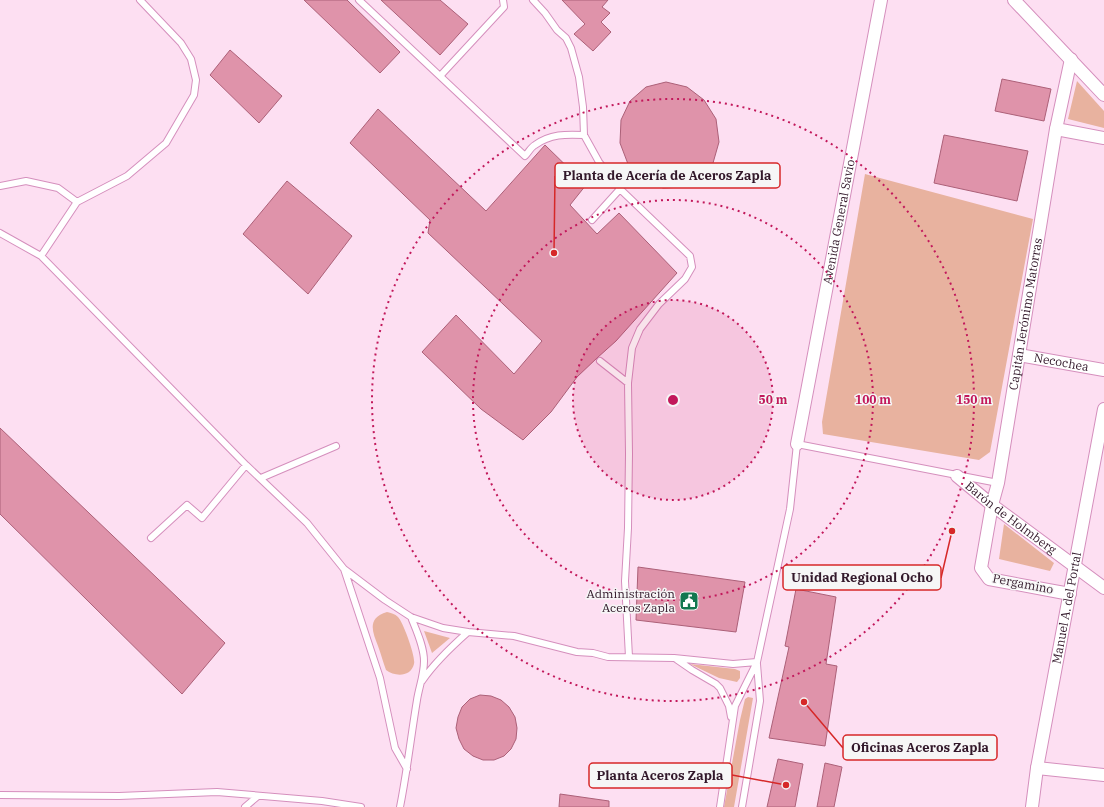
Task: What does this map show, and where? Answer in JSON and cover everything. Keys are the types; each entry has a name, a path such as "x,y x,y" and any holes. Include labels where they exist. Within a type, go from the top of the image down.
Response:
{"street":[{"name":"Avenida General Savio","path":"797,444 881,0"},
{"path":"1014,0 1104,95"},
{"name":"Capitán Jerónimo Matorras","path":"981,568 992,504 998,483 1056,129 1071,59"},
{"path":"1056,129 1104,138"},
{"name":"Necochea","path":"1019,355 1103,366"},
{"name":"Manuel A. del Portal","path":"1032,807 1037,768 1104,409"},
{"name":"Barón de Holmberg","path":"957,476 1075,568 1104,588"},
{"name":"Pergamino","path":"981,568 989,579 1070,594"},
{"path":"1037,768 1104,775"}],"lane":[{"path":"41,256 77,202 127,176 166,143 194,95 196,80 191,59 181,42 140,0"},
{"path":"359,0 525,156 535,145 553,136 568,134 584,135"},
{"path":"440,75 504,7 503,0"},
{"path":"533,0 545,13 556,30 566,38 571,48 579,77 584,135 599,162 620,188 690,256 692,267 685,279 659,304 640,329 632,348 628,382 629,461 625,582 629,657"},
{"path":"0,186 26,181 58,188 77,202"},
{"path":"592,220 620,188"},
{"path":"0,233 41,256 246,465 307,523 344,569 385,600 411,617 443,628 514,636 577,652 593,653 608,657 674,658 734,664 757,662"},
{"path":"600,361 628,382"},
{"path":"720,807 735,706 738,697 746,686 757,662 790,509 797,444 998,483"},
{"path":"261,478 336,446"},
{"path":"151,538 187,505 202,518 246,465"},
{"path":"344,569 380,678 395,748 407,769"},
{"path":"400,807 417,699 422,681 424,660 420,639 411,617"},
{"path":"422,681 432,666 442,655 468,632"},
{"path":"674,658 720,688 733,721"},
{"path":"742,807 760,701 757,662"},
{"path":"0,795 119,796 217,792 322,801 361,807"},
{"path":"245,807 258,796"}],"shaded area":[{"path":"1077,81 1104,111 1104,128 1068,119"},
{"path":"865,174 1033,219 990,452 979,460 823,434 822,422"},
{"path":"1004,524 1054,563 1050,571 999,559"},
{"path":"387,612 396,615 400,620 406,632 414,660 414,664 410,671 398,675 386,670 373,630 374,621 376,618"},
{"path":"424,631 450,638 432,653"},
{"path":"690,664 735,669 740,671 740,678 737,682 719,678"},
{"path":"748,697 753,698 734,807 724,807 740,720 745,699"}],"building":[{"path":"304,0 347,0 400,52 380,73"},
{"path":"381,0 440,0 468,24 440,55"},
{"path":"562,0 608,0 602,7 610,13 601,22 611,32 593,51 574,34 585,24"},
{"path":"230,50 282,96 259,123 210,75"},
{"path":"1002,79 1051,89 1044,121 995,111"},
{"path":"666,82 687,87 704,100 716,119 719,142 713,163 701,178 684,187 663,188 643,180 628,164 620,143 621,120 630,101 646,87"},
{"path":"378,109 486,211 545,145 586,185 570,205 597,234 619,213 677,273 616,341 577,377 551,412 523,440 481,409 422,352 456,315 514,374 542,341 428,233 430,220 350,143"},
{"path":"944,135 1028,151 1017,201 934,183"},
{"path":"287,181 352,236 308,294 243,234"},
{"path":"0,428 225,643 182,694 0,514"},
{"name":"Administración Aceros Zapla","path":"638,567 745,582 736,632 636,620"},
{"path":"796,589 836,597 826,664 837,666 825,746 769,738 789,647 785,646"},
{"path":"480,695 491,696 501,700 509,707 515,717 517,728 516,739 511,749 504,756 494,760 483,760 473,756 464,749 456,728 462,707 470,699"},
{"path":"778,759 803,764 795,807 767,807"},
{"path":"825,763 842,767 834,807 817,807"},
{"path":"560,794 609,801 609,807 559,807"}],"place":[{"name":"Planta de Acería de Aceros Zapla","path":"554,253"},
{"name":"Unidad Regional Ocho","path":"952,531"},
{"name":"Administración Aceros Zapla","path":"689,601"},
{"name":"Oficinas Aceros Zapla","path":"804,702"},
{"name":"Planta Aceros Zapla","path":"786,785"}]}
